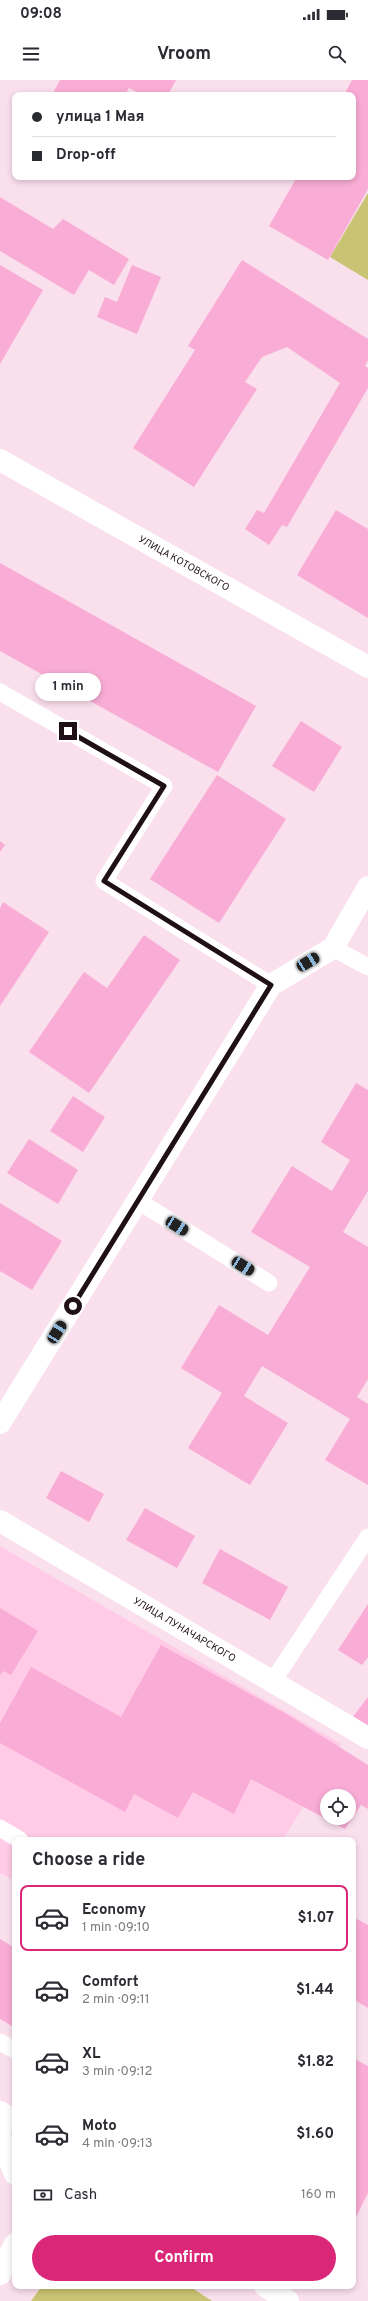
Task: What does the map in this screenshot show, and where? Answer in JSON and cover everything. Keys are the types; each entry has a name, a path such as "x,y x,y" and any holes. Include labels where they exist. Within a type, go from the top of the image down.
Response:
{"street":[{"name":"УЛИЦА КОТОВСКОГО","path":"0,460 368,667"},
{"path":"0,1423 271,985 333,948 368,887"},
{"name":"УЛИЦА ЛУНАЧАРСКОГО","path":"0,1521 368,1738"},
{"path":"0,2112 12,2120"},
{"path":"0,2136 12,2166"},
{"path":"0,2274 12,2250"},
{"path":"270,2289 288,2301"}],"lane":[{"path":"0,692 164,786 104,881 271,985"},
{"path":"333,948 368,967"},
{"path":"138,1201 269,1283"},
{"path":"273,1681 368,1537"},
{"path":"0,1828 15,1837"},
{"path":"0,2042 12,2048"}],"shaded area":[{"path":"368,193 368,280 330,257"},
{"path":"0,1546 341,1744 285,1837 12,1837 12,1879 0,1873"},
{"path":"40,2289 194,2289 212,2301 31,2301"}],"building":[{"path":"60,80 176,80 170,92 137,92 129,88 127,92 54,92"},
{"path":"352,80 368,80 368,189 328,260 269,226 295,180 356,180 356,92 346,92"},
{"path":"0,197 53,229 63,219 129,259 114,285 89,270 74,295 0,251"},
{"path":"242,260 368,339 368,360 365,366 368,368 368,388 287,527 282,525 269,545 245,529 257,510 264,513 340,383 287,347 262,357 245,382 257,389 194,487 133,448 195,350 188,346"},
{"path":"0,265 43,290 0,364"},
{"path":"132,265 161,277 137,334 97,317 105,297 117,302"},
{"path":"336,510 368,529 368,618 297,575"},
{"path":"0,563 256,706 218,772 0,651"},
{"path":"301,721 342,747 314,792 272,766"},
{"path":"217,775 286,819 219,923 150,879"},
{"path":"0,841 5,845 0,852"},
{"path":"3,902 49,932 0,1006 0,908"},
{"path":"144,935 180,960 89,1093 29,1052 84,972 107,988"},
{"path":"356,1083 368,1090 368,1191 343,1232 368,1247 368,1379 357,1397 368,1404 368,1485 325,1460 350,1419 262,1366 244,1396 288,1423 250,1485 188,1448 222,1393 181,1368 219,1305 268,1335 310,1267 251,1232 292,1166 332,1191 350,1160 321,1142"},
{"path":"73,1096 105,1117 83,1152 50,1131"},
{"path":"29,1139 78,1170 58,1204 7,1173"},
{"path":"0,1203 62,1241 32,1290 0,1271"},
{"path":"61,1471 104,1494 89,1522 46,1498"},
{"path":"145,1508 195,1536 177,1568 126,1540"},
{"path":"220,1549 288,1587 270,1620 202,1583"},
{"path":"368,1604 368,1657 362,1665 338,1650"},
{"path":"0,1608 38,1631 11,1675 3,1671 0,1675"},
{"path":"161,1645 288,1715 368,1765 368,1809 361,1805 356,1812 356,1789 320,1789 320,1816 251,1779 234,1814 193,1792 178,1818 134,1794 125,1812 0,1743 0,1723 31,1667 121,1717"},
{"path":"368,1697 368,1728 352,1718"},
{"path":"337,1825 348,1825 345,1829"},
{"path":"356,1919 368,1925 368,2008 356,2001"},
{"path":"0,1939 12,1946 12,2026 0,2019"},
{"path":"356,2060 368,2066 368,2193 356,2217"}],"route":[{"path":"68,731 164,786 104,881 271,985 73,1306"}]}
